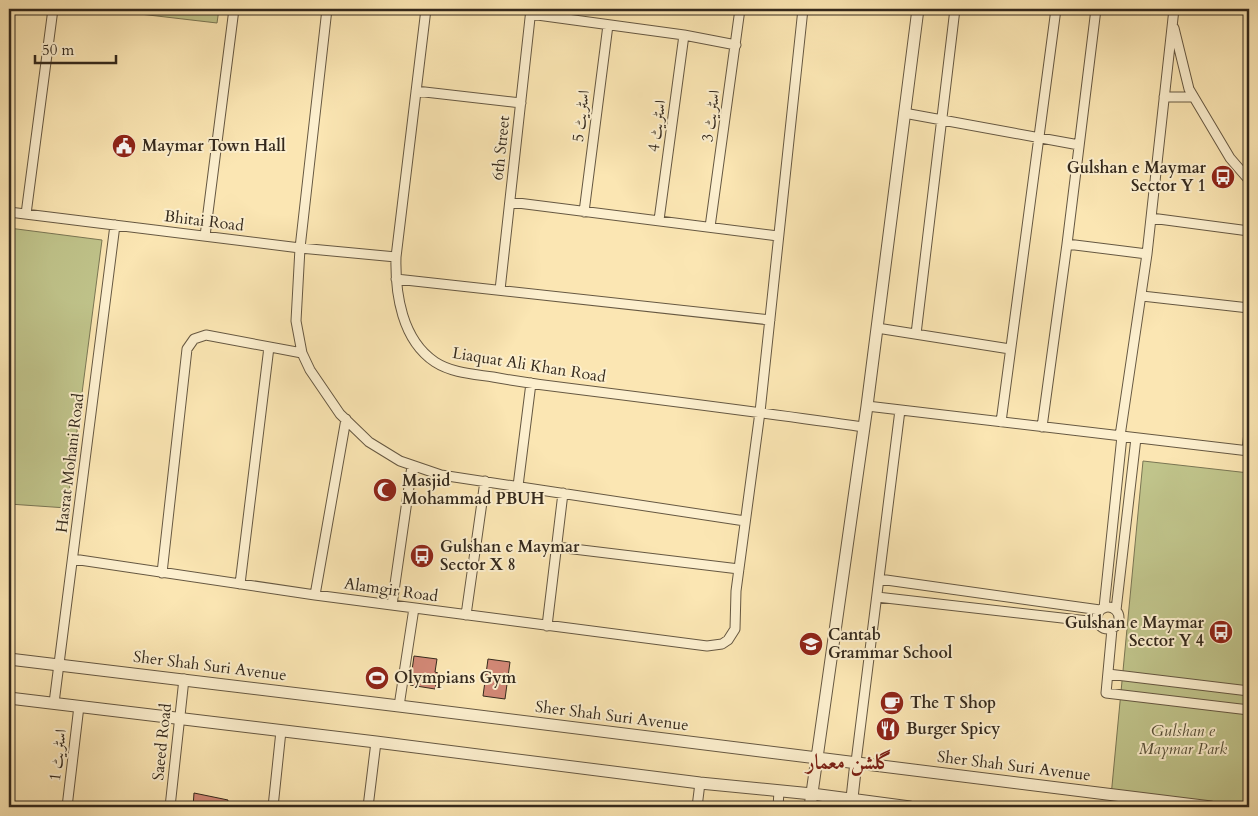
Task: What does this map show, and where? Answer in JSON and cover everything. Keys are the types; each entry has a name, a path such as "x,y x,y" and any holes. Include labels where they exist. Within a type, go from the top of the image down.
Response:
{"street":[{"path":"26,214 52,9"},
{"path":"205,236 234,9"},
{"path":"327,9 300,248 296,320 302,353 310,370 340,414 369,442 400,461 441,475 746,521"},
{"name":"Liaquat Ali Khan Road","path":"426,9 396,257 398,298 407,327 421,350 449,370 531,383 863,427"},
{"name":"اسٹریٹ 3","path":"710,227 740,9"},
{"path":"557,547 739,569 760,412 803,9"},
{"path":"810,807 863,427 868,406 918,9"},
{"path":"916,334 955,9"},
{"path":"1001,422 1056,9"},
{"path":"1042,427 1096,9"},
{"path":"1136,438 1116,610 1120,621 1117,626 1106,630 1101,627 1097,616 1102,609 1121,436 1152,218 1174,9"},
{"path":"531,11 736,45"},
{"name":"6th Street","path":"500,290 531,11"},
{"path":"1172,20 1189,89 1230,158 1249,180"},
{"name":"اسٹریٹ 5","path":"584,212 608,25"},
{"name":"اسٹریٹ 4","path":"660,220 684,35"},
{"path":"416,91 520,103"},
{"path":"1164,98 1193,97"},
{"path":"904,113 1079,146"},
{"path":"510,202 778,236"},
{"name":"Bhitai Road","path":"9,212 300,248 396,257"},
{"path":"1152,218 1249,231"},
{"name":"Hasrat Mohani Road","path":"54,703 115,225"},
{"path":"1067,244 1147,254"},
{"path":"396,279 770,320"},
{"path":"1142,296 1249,308"},
{"path":"877,328 1010,349"},
{"path":"162,573 187,349 194,339 206,335 302,353"},
{"path":"240,584 269,347"},
{"path":"518,486 531,383"},
{"path":"868,406 1248,451 1249,432"},
{"path":"851,803 900,410"},
{"path":"315,595 346,419"},
{"path":"392,606 412,466"},
{"path":"466,615 485,481"},
{"path":"547,626 563,493"},
{"name":"Alamgir Road","path":"73,559 392,606 707,646 722,644 728,640 735,629 736,591 739,569"},
{"path":"879,579 1116,610"},
{"path":"877,597 1098,622"},
{"path":"399,706 414,608"},
{"path":"1112,629 1106,693 1249,710"},
{"name":"Sher Shah Suri Avenue","path":"9,659 184,679 1211,807"},
{"path":"1108,674 1249,691"},
{"name":"Saeed Road","path":"170,807 184,679"},
{"path":"9,698 700,783 812,794 851,803 910,807"},
{"name":"اسٹریٹ 1","path":"67,807 79,706"},
{"path":"273,807 281,730"},
{"path":"368,807 376,742"},
{"path":"697,807 700,783"},
{"path":"778,807 779,791"}],"green space":[{"path":"97,9 219,9 217,23"},
{"path":"9,228 102,240 67,508 9,504"},
{"name":"Gulshan e Maymar Park","path":"1143,461 1249,473 1249,807 1110,807"}],"building":[{"path":"414,656 437,659 435,672 438,673 435,689 410,685"},
{"path":"488,659 510,662 505,699 483,696"},
{"path":"194,793 228,800 227,807 193,807"}],"place":[{"name":"Maymar Town Hall","path":"124,146"},
{"name":"Gulshan e Maymar Sector Y 1","path":"1223,177"},
{"name":"Masjid Mohammad PBUH","path":"385,490"},
{"name":"Gulshan e Maymar Sector X 8","path":"422,556"},
{"name":"Gulshan e Maymar Sector Y 4","path":"1221,632"},
{"name":"Cantab Grammar School","path":"811,644"},
{"name":"Olympians Gym","path":"377,678"},
{"name":"The T Shop","path":"892,703"},
{"name":"Burger Spicy","path":"888,729"}],"district":[{"name":"گلشن معمار","path":"849,762"}]}
